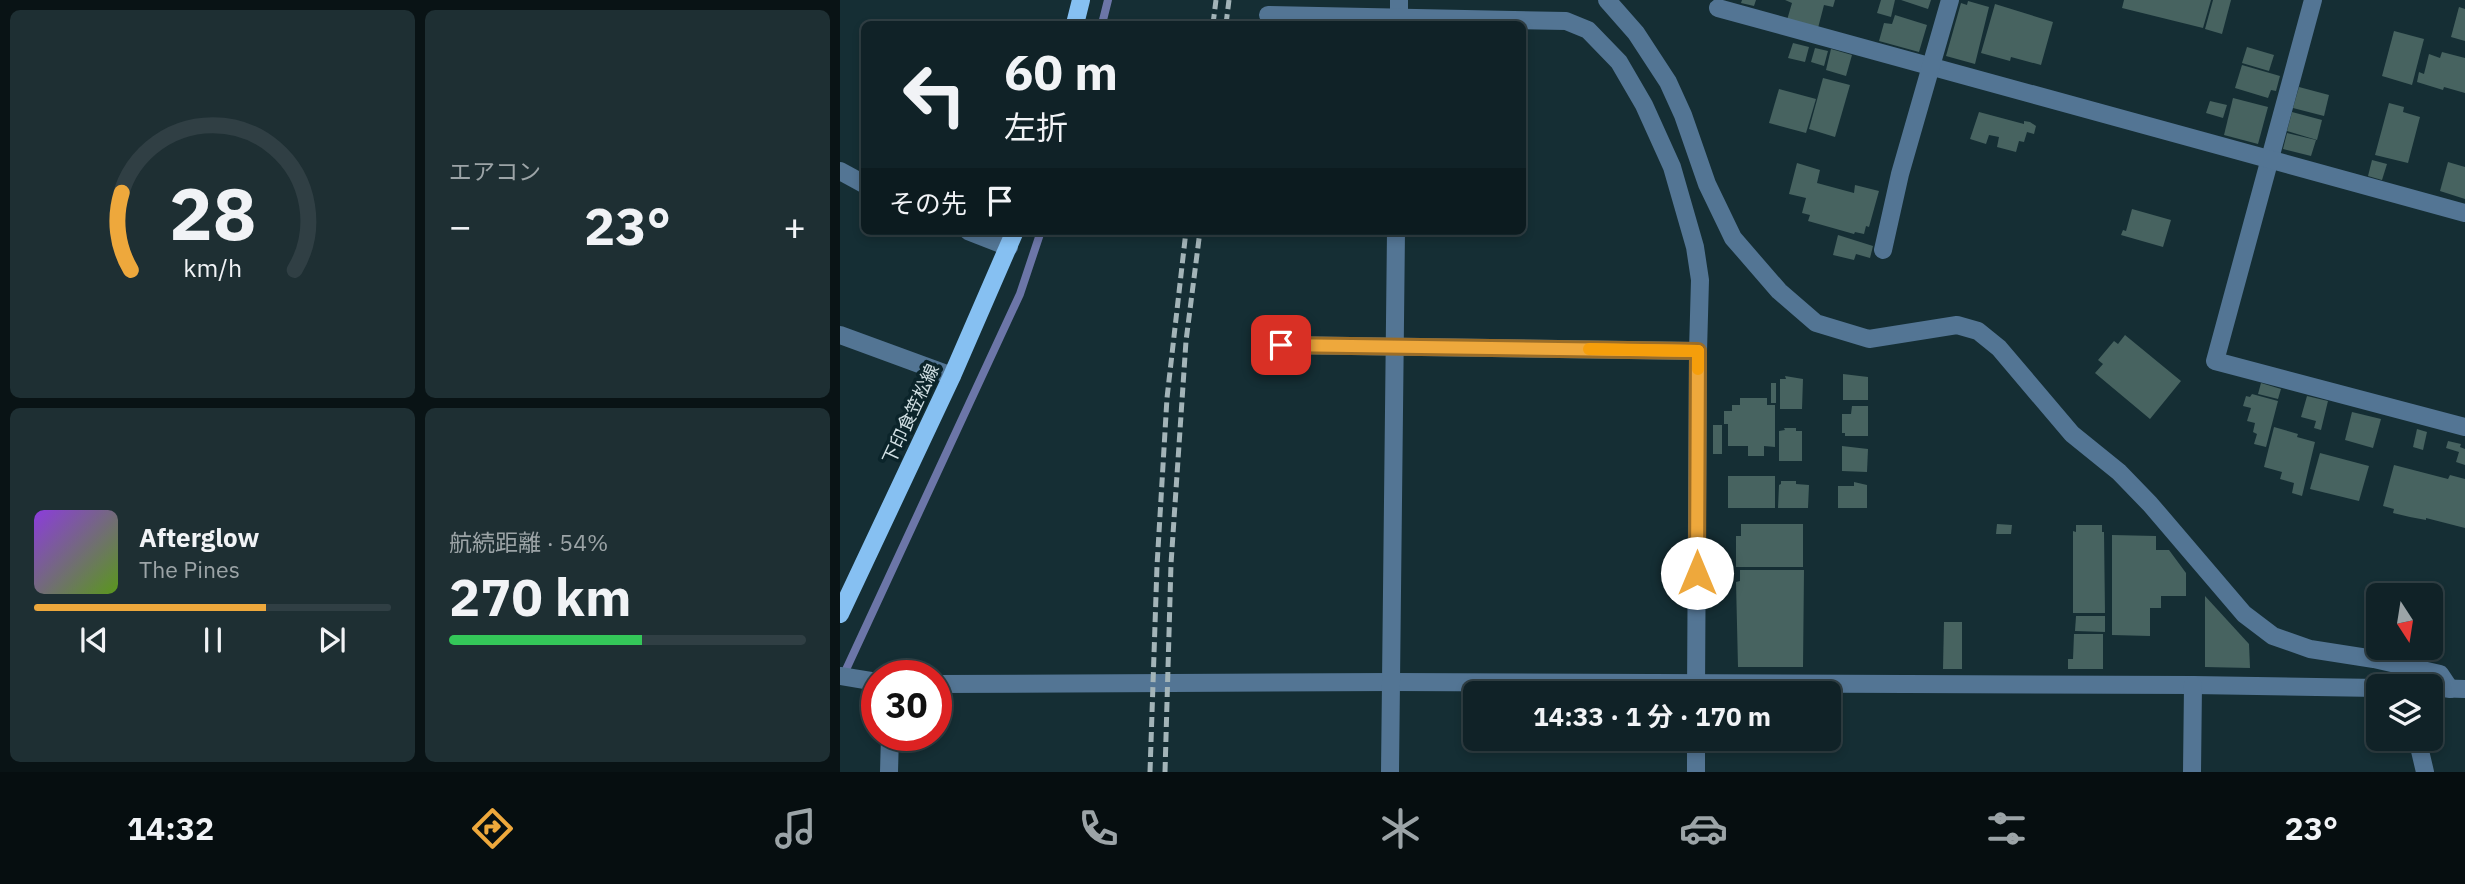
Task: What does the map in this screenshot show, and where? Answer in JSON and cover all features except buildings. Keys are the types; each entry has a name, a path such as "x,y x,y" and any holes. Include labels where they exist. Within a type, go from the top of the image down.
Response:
{"main road":[{"path":"1076,21 1081,0"},
{"name":"下印食笠松線","path":"840,614 952,376 1012,239"}],"street":[{"path":"1607,0 1636,33 1668,82 1683,115 1707,184 1733,238 1779,291 1816,324 1869,339 1957,326 1978,331 1999,348 2072,434 2119,472 2150,504 2244,614 2273,636 2310,649 2374,659 2440,674 2458,689"},
{"path":"1883,250 1900,174 1950,0"},
{"path":"2313,0 2215,360 2465,427"},
{"path":"1718,8 2465,212"},
{"path":"1268,15 1399,14 1566,20 1588,30 1619,62 1644,106 1672,167 1695,247 1700,280 1696,681"},
{"path":"840,171 861,182"},
{"path":"990,235 1012,239"},
{"path":"1391,772 1396,235"},
{"path":"840,335 952,376"},
{"path":"1281,345 1698,351"},
{"path":"840,676 861,679"},
{"path":"952,684 1463,684"},
{"path":"2192,772 2193,685"},
{"path":"1841,688 2193,685 2366,688"},
{"path":"889,772 890,751"},
{"path":"1696,751 1696,772"},
{"path":"2420,751 2425,772"}],"waterway":[{"path":"1103,21 1108,0"},
{"path":"843,676 1020,294 1040,235"}],"railway":[{"path":"1213,21 1216,0"},
{"path":"1226,21 1229,0"},
{"path":"1150,772 1157,566 1167,398 1186,235"},
{"path":"1165,772 1171,564 1186,341 1199,235"}],"slow traffic":[{"path":"1589,349 1698,351 1698,369"}],"route":[{"path":"1281,345 1698,351 1697,573"}]}
